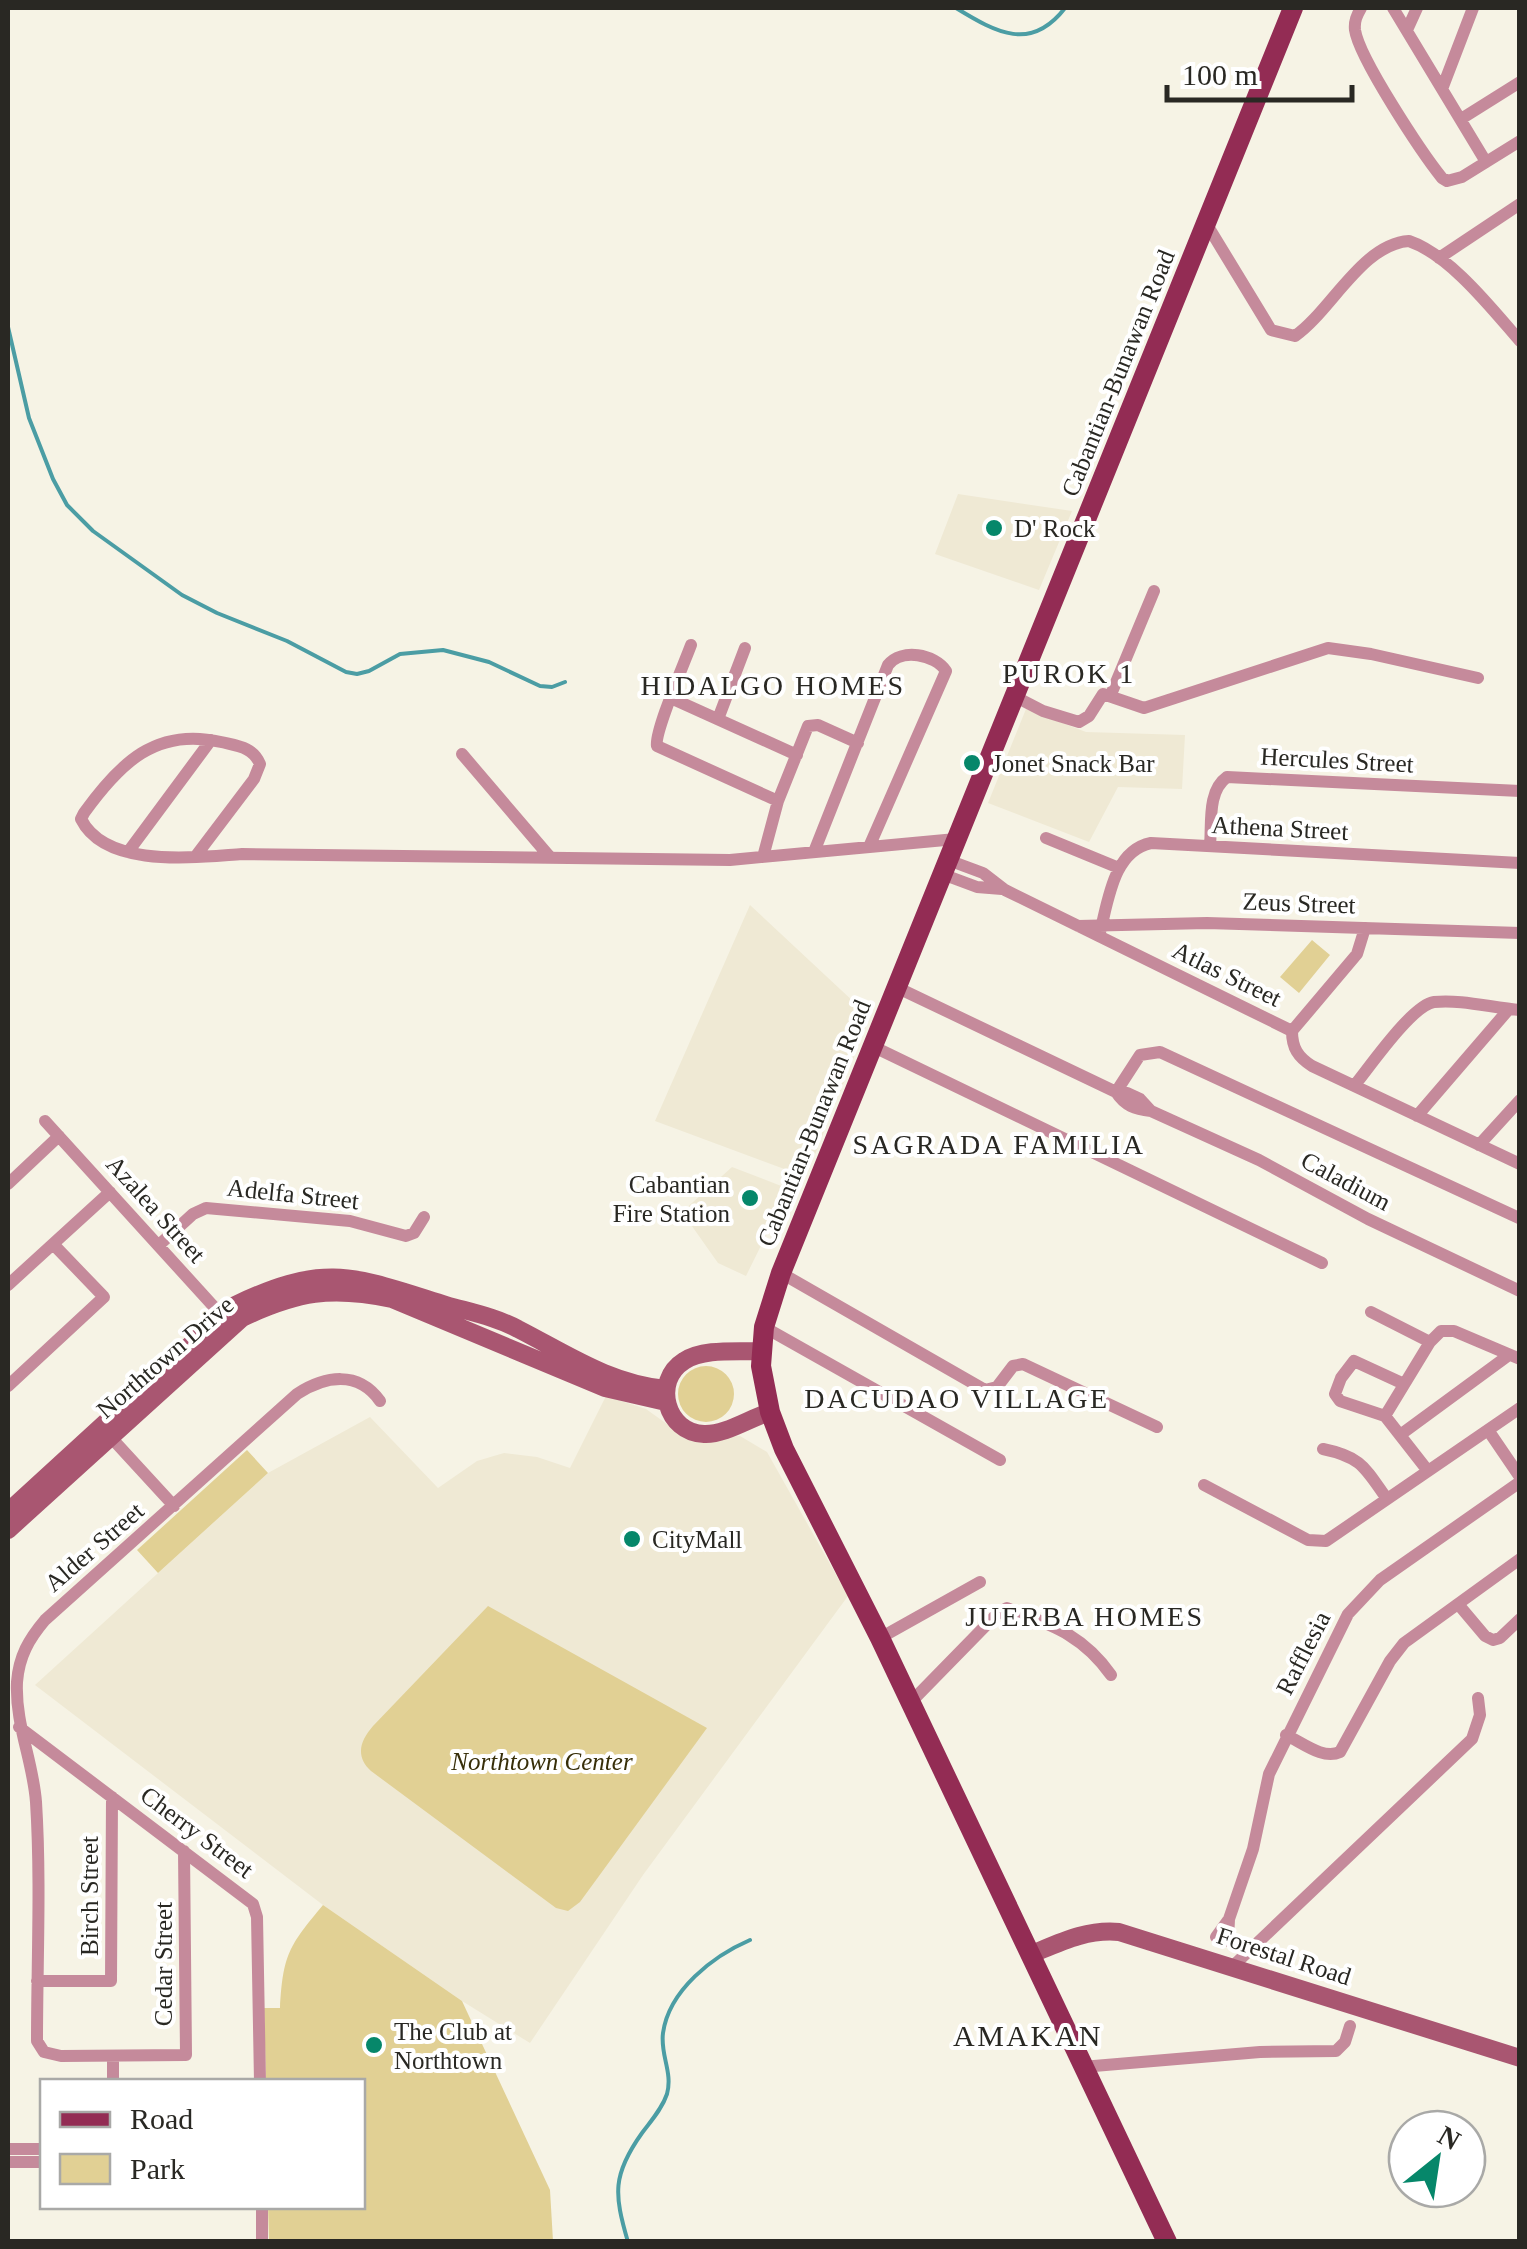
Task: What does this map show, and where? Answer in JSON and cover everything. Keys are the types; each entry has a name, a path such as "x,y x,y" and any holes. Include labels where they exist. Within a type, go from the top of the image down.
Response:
{"main road":[{"name":"Cabantian-Bunawan Road","path":"1167,2242 880,1638 797,1478 770,1412 762,1380 761,1351 781,1273 1293,8"}],"street":[{"path":"1361,8 1355,32 1367,61 1442,178 1454,180 1520,141"},
{"path":"1393,8 1486,162"},
{"path":"1407,30 1417,8"},
{"path":"1442,89 1473,8"},
{"path":"1460,119 1520,82"},
{"path":"1439,258 1520,204"},
{"path":"1206,223 1260,316 1271,330 1284,336 1295,336 1303,330 1356,272 1382,251 1410,240 1439,258 1520,341"},
{"path":"1112,692 1154,591"},
{"path":"691,645 655,736 657,746 778,801"},
{"path":"718,719 744,648"},
{"path":"1014,696 1043,711 1079,722 1089,716 1104,694 1144,708 1328,648 1478,678"},
{"path":"814,852 892,659 903,655 932,659 946,671 869,847"},
{"path":"672,699 796,755"},
{"path":"763,857 778,801 808,726 813,723 858,743"},
{"path":"195,857 254,779 260,764 248,748 186,737 142,750 84,813 81,819 90,833 128,852 154,858 548,856 712,860 956,839"},
{"path":"128,852 211,740"},
{"path":"462,754 548,856"},
{"name":"Hercules Street","path":"1210,846 1214,794 1226,777 1520,791"},
{"path":"1046,838 1119,868 1101,931"},
{"name":"Athena Street","path":"1119,868 1126,855 1142,845 1520,863"},
{"name":"Zeus Street","path":"945,867 978,886 1005,890 1078,926 1101,931 1207,923 1520,933"},
{"path":"1292,1031 1357,954 1365,928"},
{"name":"Atlas Street","path":"1101,931 1292,1031 1295,1049 1305,1062 1520,1164"},
{"name":"Caladium","path":"896,987 1116,1092 1127,1104 1151,1110 1259,1160 1368,1219 1520,1291"},
{"path":"1354,1086 1426,1004 1443,1002 1514,1010"},
{"path":"1417,1116 1514,1010"},
{"path":"872,1046 1322,1264"},
{"path":"1116,1092 1140,1055 1160,1052 1520,1218"},
{"path":"1479,1145 1520,1100"},
{"name":"Azalea Street","path":"45,1121 227,1322"},
{"path":"8,1184 58,1136"},
{"path":"8,1285 110,1192"},
{"name":"Adelfa Street","path":"159,1245 192,1214 206,1208 364,1223 406,1236 414,1232 424,1216"},
{"path":"8,1386 104,1297 53,1244"},
{"path":"781,1273 986,1390 997,1388 1012,1366 1024,1364 1156,1427"},
{"name":"Northtown Drive","path":"8,1512 105,1432 227,1322 283,1298 310,1292 361,1292 392,1299 625,1388 666,1395"},
{"path":"1370,1312 1430,1342"},
{"path":"764,1328 1000,1460"},
{"path":"1385,1416 1430,1342 1441,1331 1454,1331 1514,1357"},
{"path":"761,1351 690,1357 672,1373 666,1395 674,1419 699,1434 718,1432 770,1412"},
{"path":"1400,1435 1514,1357"},
{"path":"1404,1384 1358,1361 1348,1365 1336,1388 1336,1398 1385,1416 1428,1471"},
{"name":"Alder Street","path":"44,2052 37,2040 36,1812 19,1727 20,1662 35,1632 267,1418 313,1384 342,1378 356,1381 380,1401"},
{"path":"1204,1485 1300,1536 1320,1542 1520,1408"},
{"path":"1488,1430 1520,1480"},
{"path":"105,1432 174,1506"},
{"name":"Northtown Drive","path":"8,1530 105,1432"},
{"path":"1323,1449 1348,1454 1361,1462 1387,1500"},
{"name":"Rafflesia","path":"1221,1951 1253,1849 1264,1788 1339,1630 1367,1590 1520,1480"},
{"path":"1286,1735 1322,1754 1340,1752 1396,1652 1519,1562"},
{"path":"880,1638 980,1582"},
{"path":"1458,1604 1493,1640 1520,1620"},
{"path":"910,1703 1007,1608 1066,1631 1098,1657 1111,1674"},
{"path":"1221,1951 1472,1738 1480,1716 1478,1698"},
{"name":"Cherry Street","path":"19,1727 247,1898 256,1910 260,2079"},
{"path":"32,1778 58,1757"},
{"name":"Birch Street","path":"37,1981 111,1982 112,1796"},
{"name":"Cedar Street","path":"44,2052 61,2056 186,2055 184,1851"},
{"name":"Forestal Road","path":"1032,1954 1099,1930 1221,1951 1520,2058"},
{"path":"1082,2067 1260,2052 1336,2052 1345,2042 1350,2026"},
{"path":"113,2056 114,2079"},
{"path":"8,2149 40,2149"},
{"path":"8,2162 40,2162"},
{"path":"262,2209 262,2242"}],"shaded area":[{"path":"958,494 1072,511 1039,590 935,554"},
{"path":"1026,709 1086,732 1185,735 1182,789 1118,787 1089,842 988,803"},
{"path":"750,905 870,1017 806,1177 655,1121"},
{"path":"732,1167 789,1189 746,1276 718,1263 682,1212"},
{"name":"Northtown Center","path":"606,1396 646,1409 688,1439 740,1436 767,1452 848,1596 643,1875 530,2043 323,1905 35,1685 268,1473 370,1417 438,1488 477,1461 504,1453 537,1457 570,1468"}],"green space":[{"path":"1312,940 1330,955 1299,993 1280,977"},
{"path":"706,1366 726,1374 734,1394 726,1414 706,1422 686,1414 678,1394 686,1374"},
{"path":"247,1450 268,1473 158,1573 137,1550"},
{"name":"Northtown Center","path":"488,1606 707,1728 580,1902 568,1911 556,1908 371,1771 361,1754 362,1743 373,1726"},
{"name":"The Club at Northtown","path":"323,1905 462,2001 550,2190 553,2241 269,2241 268,2209 365,2209 365,2079 266,2079 264,2008 280,2008 286,1962 302,1931"}],"waterway":[{"path":"956,8 986,25 1013,34 1039,30 1065,8"},
{"path":"8,327 29,418 67,505 93,531 182,595 346,672 369,671 400,654 443,650 489,662 540,686 565,682"},
{"path":"628,2242 618,2185 625,2161 667,2094 663,2041 667,2017 695,1976 750,1940"}],"place":[{"name":"D' Rock","path":"994,528"},
{"name":"Jonet Snack Bar","path":"972,763"},
{"name":"Cabantian Fire Station","path":"750,1198"},
{"name":"CityMall","path":"632,1539"},
{"name":"The Club at Northtown","path":"374,2045"}],"district":[{"name":"PUROK 1","path":"1069,673"},
{"name":"HIDALGO HOMES","path":"773,685"},
{"name":"SAGRADA FAMILIA","path":"999,1144"},
{"name":"DACUDAO VILLAGE","path":"957,1398"},
{"name":"JUERBA HOMES","path":"1085,1616"},
{"name":"AMAKAN","path":"1028,2035"}]}
